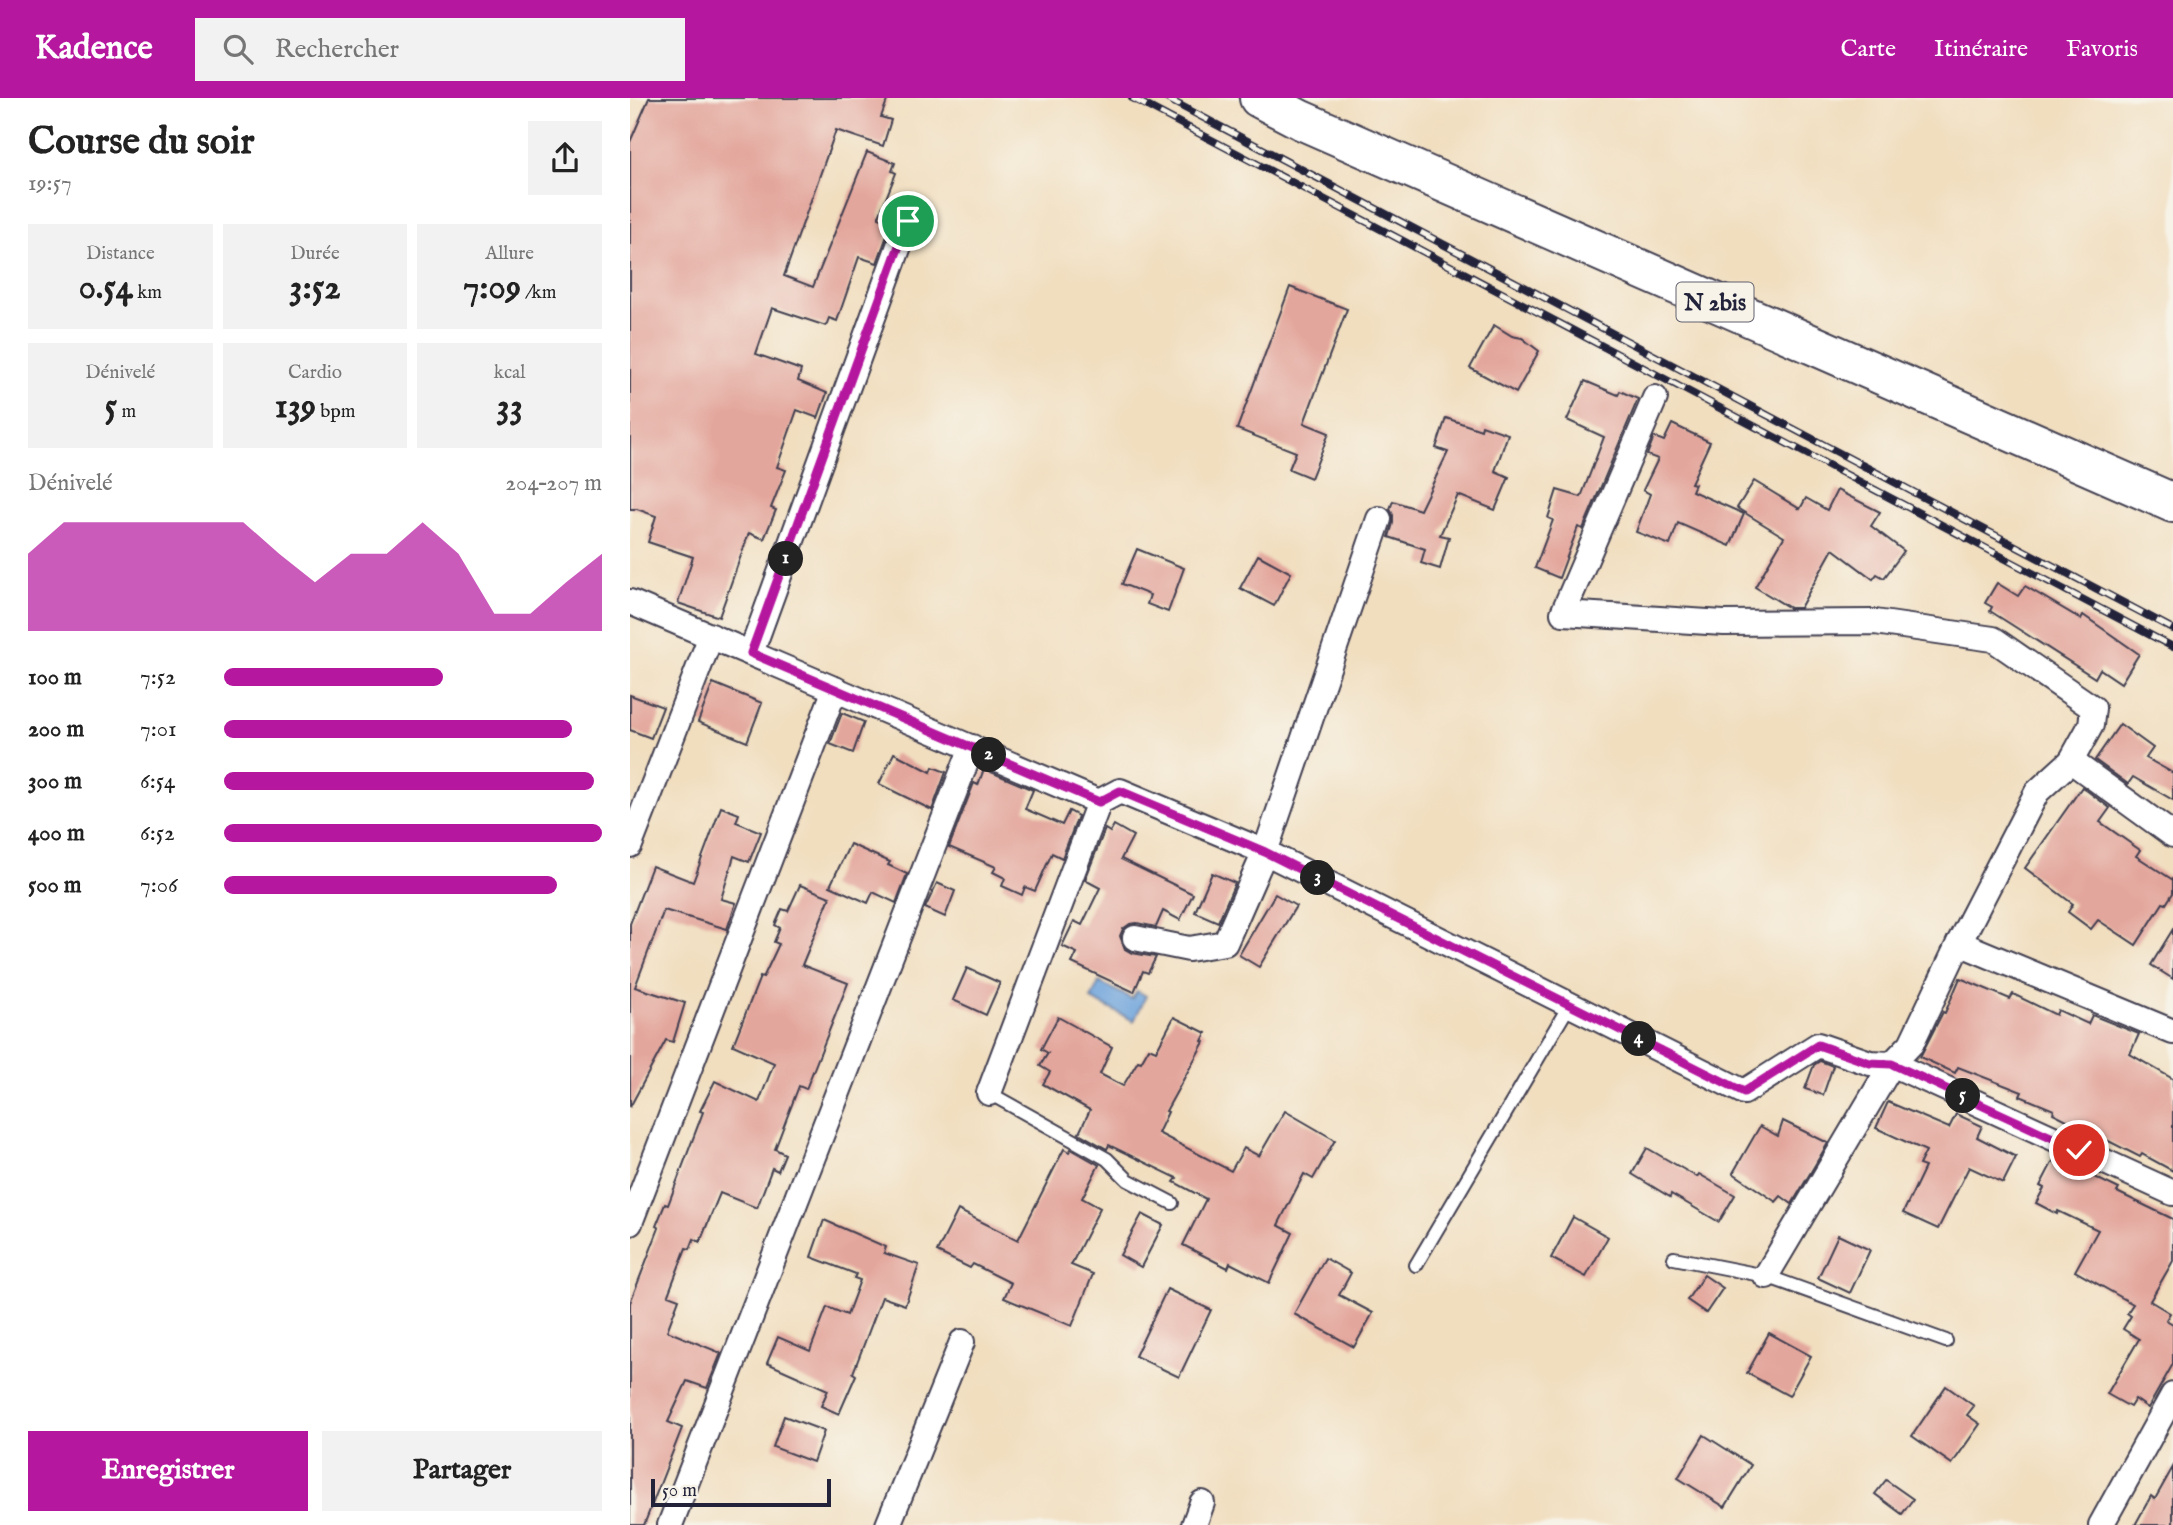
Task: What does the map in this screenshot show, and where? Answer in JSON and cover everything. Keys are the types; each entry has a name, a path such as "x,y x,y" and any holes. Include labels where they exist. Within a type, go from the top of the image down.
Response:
{"main road":[{"name":"N 2bis","path":"1259,98 1301,120 2173,503"}],"street":[{"path":"751,653 908,221"},
{"path":"1655,398 1563,614 1724,623 1875,622 1993,639 2093,708 2091,725 2071,761 2037,792 1959,943 1911,1044 1892,1064 1766,1276"},
{"path":"1135,937 1189,949 1225,943 1265,852 1379,519"},
{"path":"630,602 1099,802"},
{"path":"630,845 711,636"},
{"path":"630,1223 835,689"},
{"path":"670,1525 972,747"},
{"path":"2071,761 2173,835"},
{"path":"989,1093 1099,802 1120,791 1265,852 1744,1092 1818,1045 1870,1063 1892,1064 2173,1193"},
{"path":"1959,943 2173,1032"},
{"path":"888,1525 962,1342"},
{"path":"2101,1525 2173,1395"}],"lane":[{"path":"1416,1265 1570,1004"},
{"path":"989,1093 1107,1159 1128,1180 1171,1203"},
{"path":"1674,1258 1766,1276 1946,1341"}],"water":[{"path":"1099,982 1132,999 1137,991 1146,996 1134,1021 1091,999"}],"building":[{"path":"649,98 888,98 881,117 891,120 883,146 836,130 784,276 813,287 867,152 895,163 892,171 896,173 879,216 892,222 877,263 859,257 837,321 829,318 826,326 772,308 756,354 801,370 798,381 827,393 818,418 797,410 777,467 786,470 771,508 776,510 764,539 749,533 719,617 678,603 693,557 648,542 656,516 630,509 630,142"},
{"path":"1290,287 1347,309 1304,423 1329,433 1311,478 1289,469 1296,452 1237,429"},
{"path":"1494,325 1512,336 1522,338 1539,351 1516,393 1470,368"},
{"path":"1585,381 1618,395 1620,391 1638,399 1583,529 1578,527 1559,578 1535,568 1553,520 1548,518 1557,490 1581,497 1604,437 1567,420"},
{"path":"1446,418 1481,430 1482,425 1508,434 1495,471 1509,477 1495,510 1458,495 1440,535 1449,537 1440,569 1421,563 1425,549 1389,537 1393,523 1390,509 1393,501 1420,510 1448,452 1436,448"},
{"path":"1672,424 1710,442 1691,483 1695,484 1692,491 1744,514 1730,546 1678,523 1670,545 1636,532 1650,494 1643,490 1658,459 1647,455 1654,437 1664,441"},
{"path":"1754,481 1800,509 1806,498 1827,510 1837,490 1880,512 1871,526 1904,551 1884,578 1877,574 1873,579 1833,549 1800,608 1790,608 1755,587 1784,537 1737,508"},
{"path":"1137,549 1184,568 1168,612 1147,604 1150,595 1122,584"},
{"path":"1258,555 1291,573 1274,606 1240,588"},
{"path":"1997,583 2018,596 2025,586 2081,619 2083,615 2139,654 2121,683 2100,669 2095,678 1990,611 1992,607 1985,603"},
{"path":"713,683 762,703 747,742 698,722"},
{"path":"630,695 663,707 651,738 630,730"},
{"path":"842,713 864,722 853,753 830,744"},
{"path":"2120,724 2153,748 2146,758 2173,773 2173,800 2133,777 2128,784 2095,760"},
{"path":"894,753 931,772 933,767 946,772 932,810 879,784"},
{"path":"984,769 1033,790 1025,809 1062,825 1069,811 1078,816 1062,858 1052,853 1035,891 1025,887 1022,895 1002,886 1005,878 993,872 996,867 949,847 974,783 978,785"},
{"path":"2082,787 2110,808 2100,822 2140,850 2136,856 2173,880 2173,893 2166,904 2163,903 2136,945 2098,920 2091,929 2068,912 2073,904 2025,868"},
{"path":"721,807 739,814 736,822 761,832 749,862 734,856 721,899 736,903 727,929 664,910 635,987 685,1003 673,1042 666,1040 630,1107 630,924 652,866 693,882"},
{"path":"1114,825 1133,836 1121,859 1193,894 1180,920 1163,911 1156,927 1137,923 1123,929 1120,936 1125,949 1132,953 1156,957 1148,973 1143,971 1134,992 1072,963 1077,953 1062,946 1074,921 1082,925 1100,888 1085,880 1105,829 1110,832"},
{"path":"850,844 890,862 888,865 907,874 896,903 873,892 868,903 830,886"},
{"path":"1212,873 1235,883 1218,922 1195,912"},
{"path":"937,883 955,891 945,917 925,908"},
{"path":"800,885 830,897 802,965 848,983 806,1089 799,1086 775,1149 785,1154 778,1171 772,1168 757,1208 720,1193 700,1242 694,1239 690,1249 686,1248 668,1295 679,1299 667,1331 721,1353 707,1388 687,1381 668,1422 682,1428 644,1525 630,1525 630,1303 659,1228 656,1226 665,1204 668,1205 703,1112 700,1111 715,1081 759,1102 774,1063 733,1045 760,977 763,978 779,944 774,942 780,928 775,925 782,909 788,911"},
{"path":"1275,894 1296,906 1259,967 1239,955"},
{"path":"2173,929 2173,979 2151,965"},
{"path":"967,968 1000,983 986,1015 953,1000"},
{"path":"1960,978 2010,999 2013,994 2056,1015 2058,1010 2088,1024 2092,1015 2139,1034 2130,1054 2173,1079 2173,1171 2053,1113 2054,1110 2020,1096 2022,1092 1958,1067 1955,1073 1920,1057 1943,1012 1945,1013"},
{"path":"1058,1017 1112,1047 1100,1074 1123,1086 1149,1048 1156,1051 1174,1017 1206,1033 1202,1041 1204,1042 1166,1111 1168,1112 1158,1133 1231,1171 1244,1148 1259,1156 1285,1111 1335,1140 1313,1179 1304,1174 1278,1225 1293,1233 1269,1283 1230,1263 1228,1268 1183,1245 1206,1199 1174,1182 1177,1178 1109,1145 1107,1149 1079,1133 1090,1110 1043,1084 1050,1072 1040,1066 1048,1053 1041,1049"},
{"path":"1820,1061 1833,1066 1823,1095 1805,1089 1814,1065"},
{"path":"1888,1102 1949,1128 1956,1114 1982,1126 1977,1137 2016,1157 2003,1183 1969,1167 1938,1229 1903,1213 1925,1167 1919,1165 1926,1151 1876,1128"},
{"path":"1783,1121 1828,1143 1792,1204 1781,1196 1776,1202 1733,1173 1760,1126 1778,1136"},
{"path":"1647,1148 1735,1195 1719,1222 1632,1174"},
{"path":"1064,1149 1069,1152 1071,1149 1099,1165 1082,1198 1100,1208 1071,1265 1093,1274 1072,1326 1004,1298 1011,1283 973,1264 970,1268 937,1252 958,1210 1018,1240"},
{"path":"2053,1161 2084,1178 2086,1173 2119,1189 2117,1192 2173,1219 2173,1261 2150,1301 2170,1313 2166,1320 2173,1324 2173,1364 2148,1408 2135,1399 2130,1407 2107,1394 2139,1339 2123,1329 2131,1316 2127,1313 2133,1304 2075,1271 2098,1230 2036,1203 2044,1188 2040,1186"},
{"path":"1142,1214 1163,1225 1141,1267 1120,1255"},
{"path":"1573,1217 1608,1237 1586,1277 1551,1258"},
{"path":"824,1220 886,1247 884,1253 919,1265 905,1305 882,1297 853,1373 856,1375 839,1414 821,1406 828,1390 767,1363 778,1337 810,1351 827,1307 847,1315 860,1280 854,1278 856,1274 811,1257"},
{"path":"1838,1235 1870,1250 1850,1293 1818,1278"},
{"path":"1325,1258 1351,1273 1339,1295 1373,1313 1354,1347 1294,1314"},
{"path":"1704,1275 1723,1288 1706,1313 1687,1300"},
{"path":"1167,1289 1211,1310 1179,1377 1135,1356"},
{"path":"1769,1333 1811,1356 1789,1396 1747,1373"},
{"path":"1946,1386 1974,1406 1967,1415 1980,1424 1952,1464 1912,1436"},
{"path":"784,1416 824,1431 813,1462 773,1447"},
{"path":"1704,1435 1751,1465 1725,1507 1678,1478"},
{"path":"2173,1467 2173,1525 2135,1525 2151,1496 2155,1499"},
{"path":"1886,1480 1913,1499 1902,1514 1875,1494"}],"railway":[{"path":"1132,98 2173,647"},
{"path":"1166,98 2173,629"}],"route":[{"path":"908,221 751,653 1099,802 1120,791 1265,852 1744,1092 1818,1045 1870,1063 1892,1064 2079,1150"}]}
